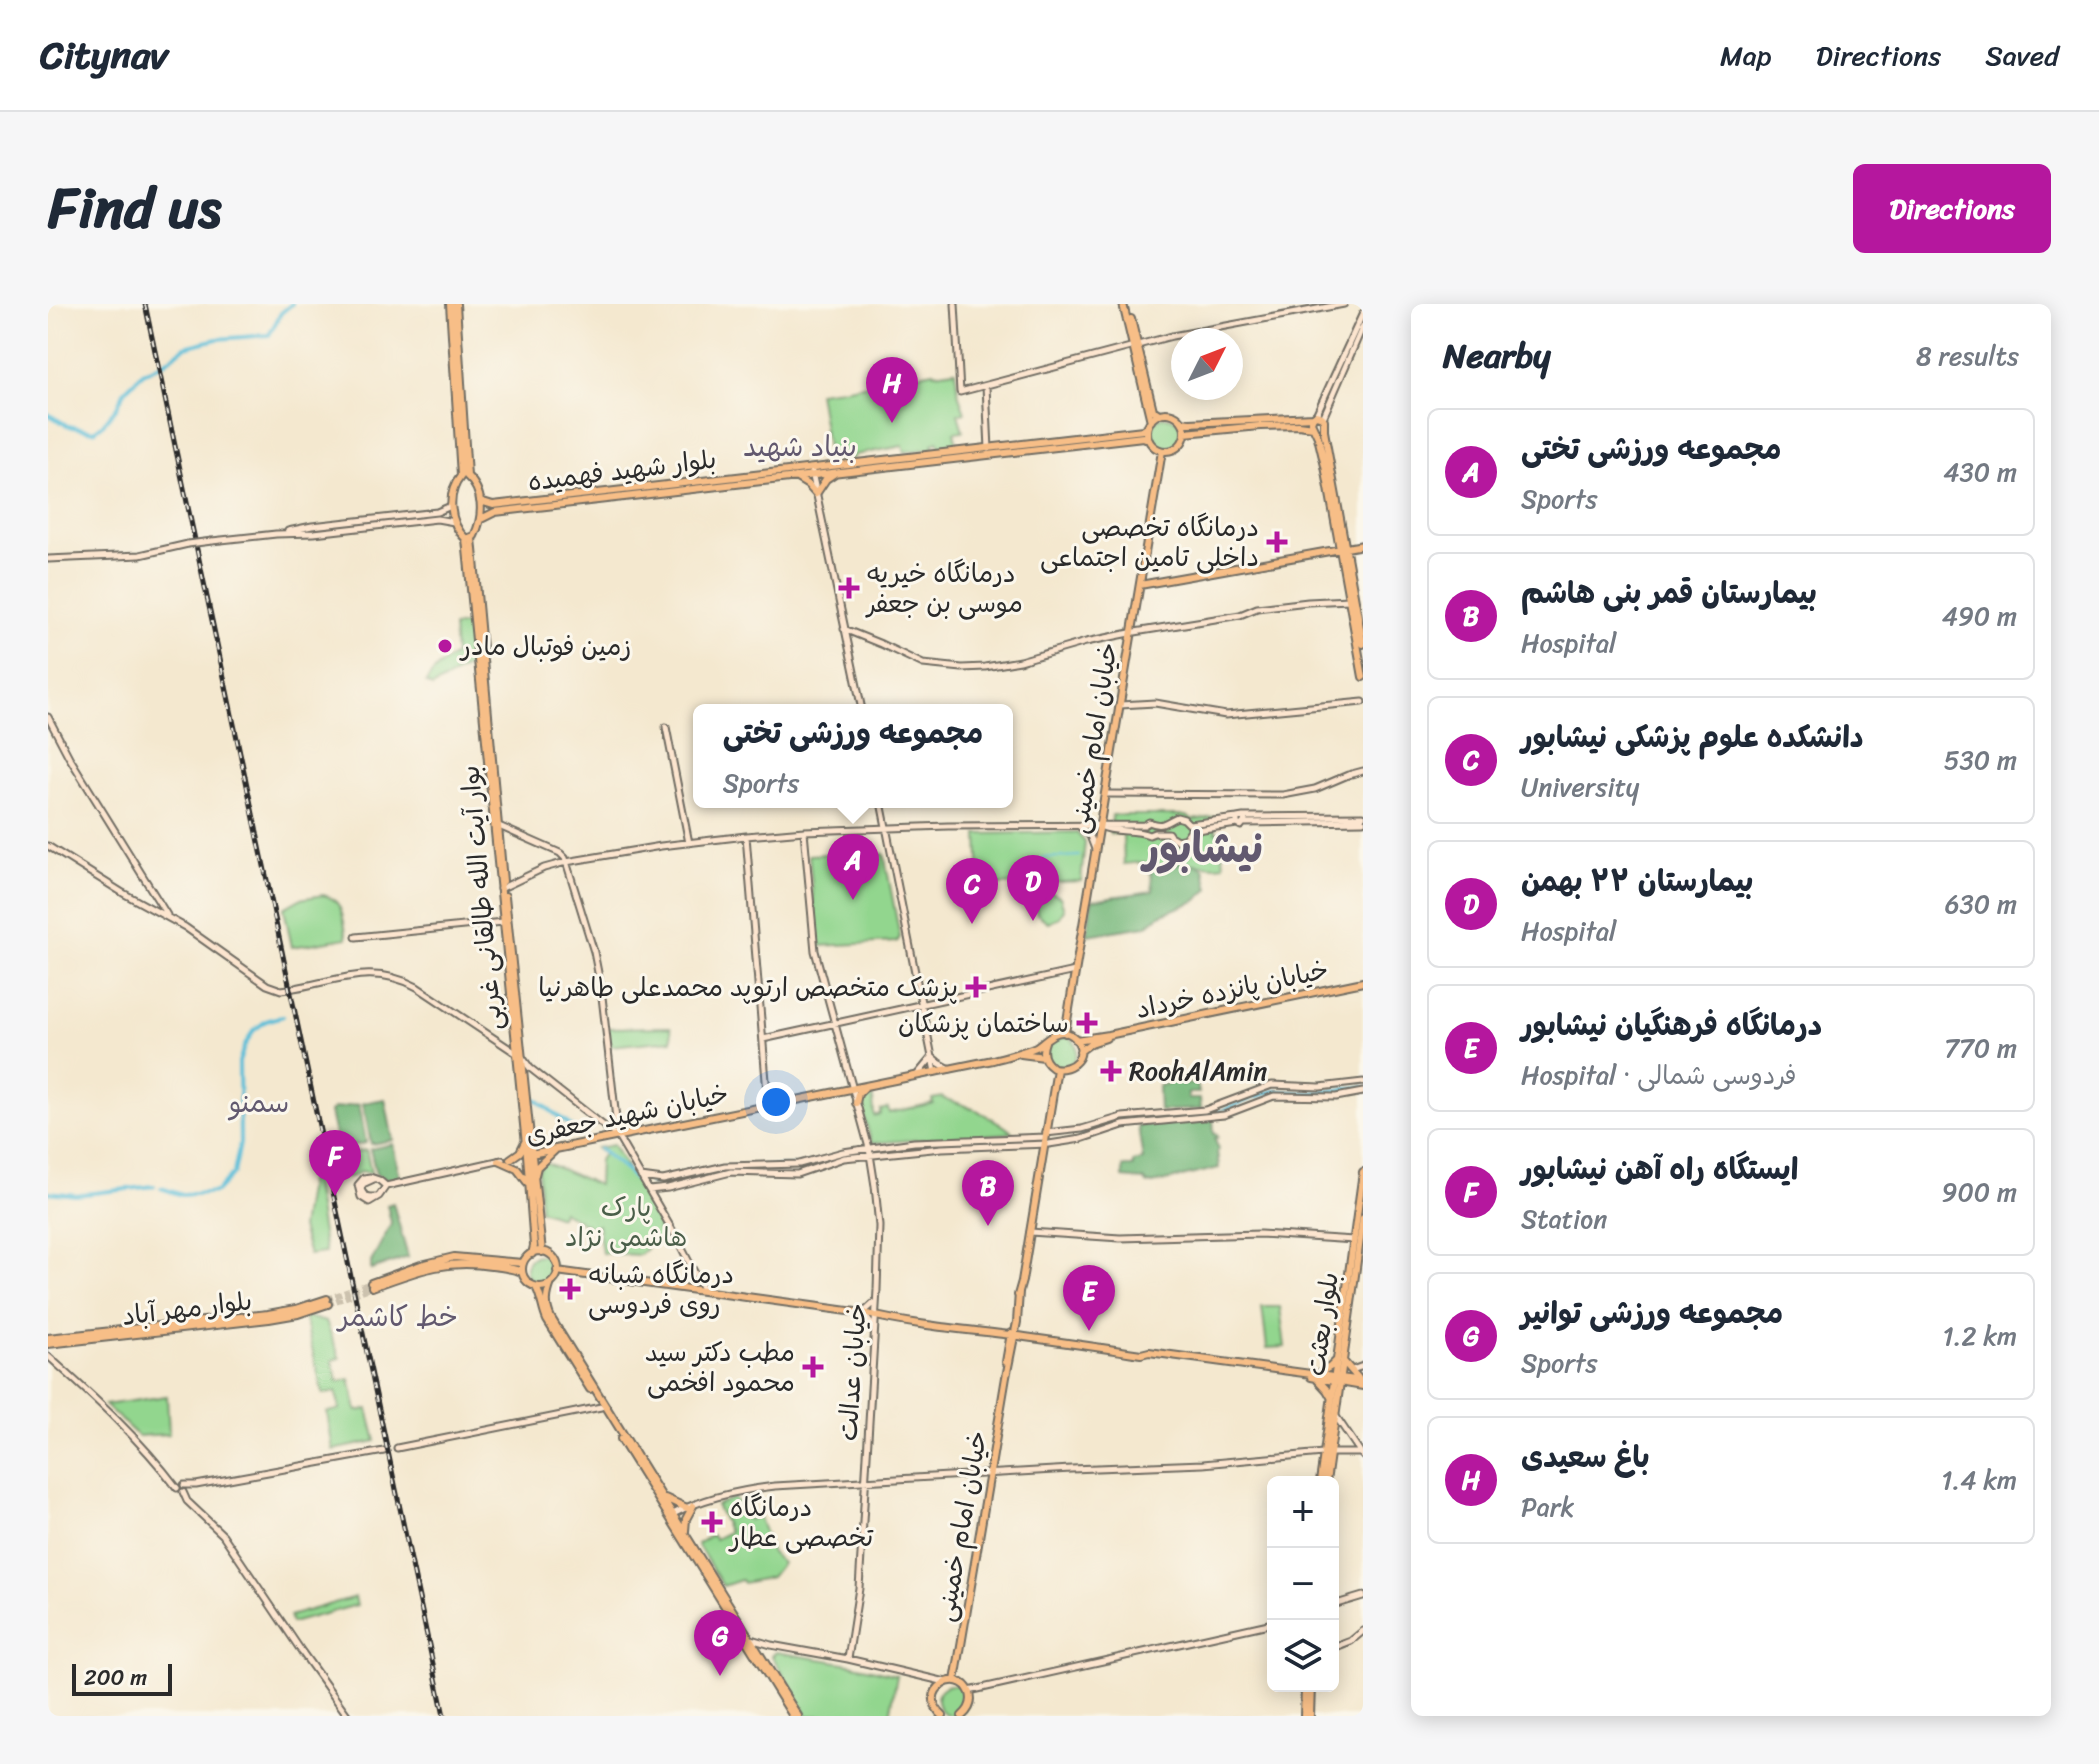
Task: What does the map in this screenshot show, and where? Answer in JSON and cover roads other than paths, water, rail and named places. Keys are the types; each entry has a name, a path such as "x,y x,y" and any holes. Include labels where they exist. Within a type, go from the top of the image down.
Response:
{"main road":[{"path":"453,304 464,476 453,491 451,506 454,522 460,533 469,539 477,532 481,519 480,501 475,485 464,476"},
{"path":"1125,304 1153,410 1159,414"},
{"path":"1135,345 1149,423 1148,439 1162,451 1170,451 1182,442 1185,433 1182,422"},
{"path":"1149,423 1159,414 1169,413 1182,422 1190,423 1319,418"},
{"path":"1319,418 1311,422 1325,466 1356,599 1363,677"},
{"path":"1185,433 1260,426 1321,428 1319,418"},
{"path":"1319,418 1344,534 1343,548"},
{"name":"بلوار شهید فهمیده","path":"481,519 515,506 802,470 837,472 1143,430 1149,423"},
{"name":"بلوار شهید فهمیده","path":"480,501 515,506 795,477 827,466 1142,437 1148,439"},
{"name":"خیابان امام خمینی","path":"1065,1033 1162,451"},
{"path":"802,470 805,467 827,466"},
{"path":"795,477 816,494 826,479 837,472"},
{"path":"1344,534 1363,546"},
{"name":"بوار آیت الله طالقانی غربی","path":"469,539 528,1141"},
{"path":"1314,554 1363,546"},
{"path":"1348,566 1363,546"},
{"path":"1140,585 1343,548"},
{"path":"1328,552 1348,566"},
{"path":"1358,634 1363,644"},
{"name":"بوار آیت الله طالقانی غربی","path":"485,705 499,826 503,922 510,970"},
{"name":"خیابان پانزده خرداد","path":"1076,1040 1363,982"},
{"path":"1065,1033 1076,1040 1080,1051 1071,1066 1057,1069 1050,1066 1044,1057 1043,1046 1051,1035 1065,1033"},
{"name":"خیابان پانزده خرداد","path":"1080,1051 1108,1035"},
{"name":"خیابان شهید جعفری","path":"529,1155 950,1069 1017,1054 1045,1042"},
{"name":"خیابان شهید جعفری","path":"1017,1054 1044,1057"},
{"name":"بوار آیت الله طالقانی غربی","path":"519,1056 529,1155 532,1254"},
{"name":"خیابان امام خمینی","path":"943,1716 935,1707 934,1695 941,1685 951,1682 990,1474 1017,1296 1057,1069"},
{"path":"856,1103 858,1094 865,1087"},
{"path":"510,1159 528,1141 546,1151"},
{"path":"533,1178 537,1167 556,1149"},
{"name":"بوار آیت الله طالقانی غربی","path":"529,1155 542,1252"},
{"path":"499,1161 517,1169 529,1186"},
{"name":"بلوار بعثت","path":"1349,1301 1360,1258 1363,1172"},
{"name":"بلوار بعثت","path":"1324,1476 1363,1218"},
{"path":"757,1653 551,1318 546,1296 557,1271 553,1258 542,1252 532,1254 523,1263 522,1272 526,1281 536,1287 547,1320 796,1716"},
{"path":"522,1272 473,1263 454,1263 371,1285 421,1265 454,1257 523,1263"},
{"path":"557,1271 1360,1383"},
{"path":"536,1287 551,1283"},
{"name":"بلوار مهر آباد","path":"48,1338 268,1314 328,1302 298,1314 269,1319 48,1344"},
{"path":"1317,1376 1340,1360 1360,1383"},
{"path":"1317,1376 1335,1400 1360,1383"},
{"path":"662,1496 690,1507 686,1535"},
{"path":"951,1682 961,1683 971,1697 969,1712 962,1716"},
{"path":"1307,1716 1308,1692"}],"street":[{"path":"955,304 960,392 1172,336 1344,304"},
{"path":"1319,418 1363,313"},
{"path":"1354,339 1363,326"},
{"path":"986,386 989,449"},
{"path":"812,471 861,704"},
{"path":"48,559 140,555 188,544 314,533 437,512 451,506"},
{"path":"380,522 437,519 454,522"},
{"path":"844,629 923,664 985,667 1020,661 1086,642 1240,615 1257,608 1356,599"},
{"path":"1120,705 1155,703 1231,715 1363,702"},
{"path":"48,717 69,757 167,916"},
{"path":"666,727 689,843"},
{"path":"1105,794 1283,795 1315,789 1363,771"},
{"path":"882,808 935,1072"},
{"path":"1143,828 1149,822 1168,824 1181,817 1189,828"},
{"path":"1355,818 1363,818"},
{"path":"1189,828 1240,821 1363,818"},
{"path":"502,888 544,868 566,862 746,836 886,828 1074,825 1143,828 1149,835 1168,833 1177,840 1185,838 1189,828"},
{"path":"1074,825 1086,831 1095,849"},
{"path":"499,826 565,858 594,952 601,988 618,1137 680,1243 704,1291"},
{"path":"888,842 904,828"},
{"name":"خیابان عدالت","path":"804,831 815,951 869,1152 879,1226 859,1588 848,1659"},
{"path":"746,836 768,1105"},
{"path":"48,846 123,893 167,916 267,985 281,990 361,974 385,975 407,982 519,1056 618,1137"},
{"path":"356,937 503,922"},
{"path":"763,1039 1075,971"},
{"path":"932,1057 950,1069"},
{"path":"916,1076 932,1057"},
{"path":"523,1074 530,1068"},
{"path":"640,1177 663,1180 725,1166 819,1163 869,1152 1090,1135 1123,1125 1205,1110 1272,1085 1310,1088 1363,1082"},
{"path":"1252,1092 1256,1103"},
{"path":"1045,1138 1122,1117 1224,1115 1274,1096 1336,1097 1363,1092"},
{"path":"1088,1128 1090,1135"},
{"name":"خیابان شهید جعفری","path":"386,1186 529,1155"},
{"path":"649,1190 668,1188 725,1172 791,1174 819,1163"},
{"path":"364,1178 375,1178 386,1186 372,1201 361,1197 358,1190 364,1178"},
{"path":"1030,1232 1081,1237 1255,1234 1359,1238"},
{"path":"875,1330 863,1313 876,1298"},
{"path":"48,1356 90,1393 183,1488 189,1502 223,1535 348,1716"},
{"path":"1352,1370 1363,1366"},
{"path":"397,1448 601,1407"},
{"path":"1334,1414 1362,1454"},
{"path":"183,1488 384,1451"},
{"path":"671,1515 758,1488 1255,1461 1327,1453 1362,1454"},
{"path":"1339,1603 1363,1596"},
{"path":"969,1691 1267,1624"},
{"path":"1339,1646 1363,1631"},
{"path":"751,1639 951,1682"},
{"path":"757,1653 771,1645"}],"waterway":[{"path":"48,414 68,426 94,431 117,407 125,390 143,373 164,363 185,347 217,339 269,335 281,313 292,304"},
{"path":"1042,858 1079,856"},
{"path":"161,1188 182,1195 216,1192 234,1173 240,1143 239,1062 253,1031 266,1021 283,1016"},
{"path":"1256,1097 1273,1091 1310,1093 1363,1087"},
{"path":"533,1097 585,1137"},
{"path":"1225,1109 1251,1099"},
{"path":"1210,1115 1220,1111"},
{"path":"1092,1131 1122,1121 1160,1119"},
{"path":"1080,1135 1086,1133"},
{"path":"996,1142 1020,1141"},
{"path":"872,1151 988,1142"},
{"path":"599,1149 635,1180"},
{"path":"821,1162 842,1154 862,1152"},
{"path":"650,1183 671,1182 729,1168 817,1164"},
{"path":"48,1192 76,1195 154,1186"}],"tunnel":[{"path":"327,1299 371,1283"},
{"path":"328,1304 372,1287"}],"railway":[{"path":"145,304 444,1716"}],"place":[{"name":"باغ سعیدی","path":"892,423"},
{"name":"درمانگاه تخصصی داخلی تامین اجتماعی","path":"1277,542"},
{"name":"درمانگاه خیریه موسی بن جعفر","path":"849,588"},
{"name":"زمین فوتبال مادر","path":"445,646"},
{"name":"مجموعه ورزشی تختی","path":"853,900"},
{"name":"بیمارستان ۲۲ بهمن","path":"1033,921"},
{"name":"دانشکده علوم پزشکی نیشابور","path":"972,924"},
{"name":"پزشک متخصص ارتوپد محمدعلی طاهرنیا","path":"976,987"},
{"name":"ساختمان پزشکان","path":"1087,1023"},
{"name":"RoohAlAmin","path":"1111,1071"},
{"name":"ایستگاه راه‌ آهن نیشابور","path":"335,1196"},
{"name":"بیمارستان قمر بنی هاشم","path":"988,1226"},
{"name":"درمانگاه شبانه روی فردوسی","path":"570,1289"},
{"name":"درمانگاه فرهنگیان نیشابور","path":"1089,1331"},
{"name":"مطب دکتر سید محمود افخمی","path":"813,1367"},
{"name":"درمانگاه تخصصی عطار","path":"712,1522"},
{"name":"مجموعه ورزشی توانیر","path":"720,1676"}],"district":[{"name":"بنیاد شهید","path":"800,446"},
{"name":"نیشابور","path":"1203,848"},
{"name":"سمنو","path":"259,1102"},
{"name":"خط کاشمر","path":"398,1316"}],"park label":[{"name":"پارک هاشمی نژاد","path":"626,1222"}]}
